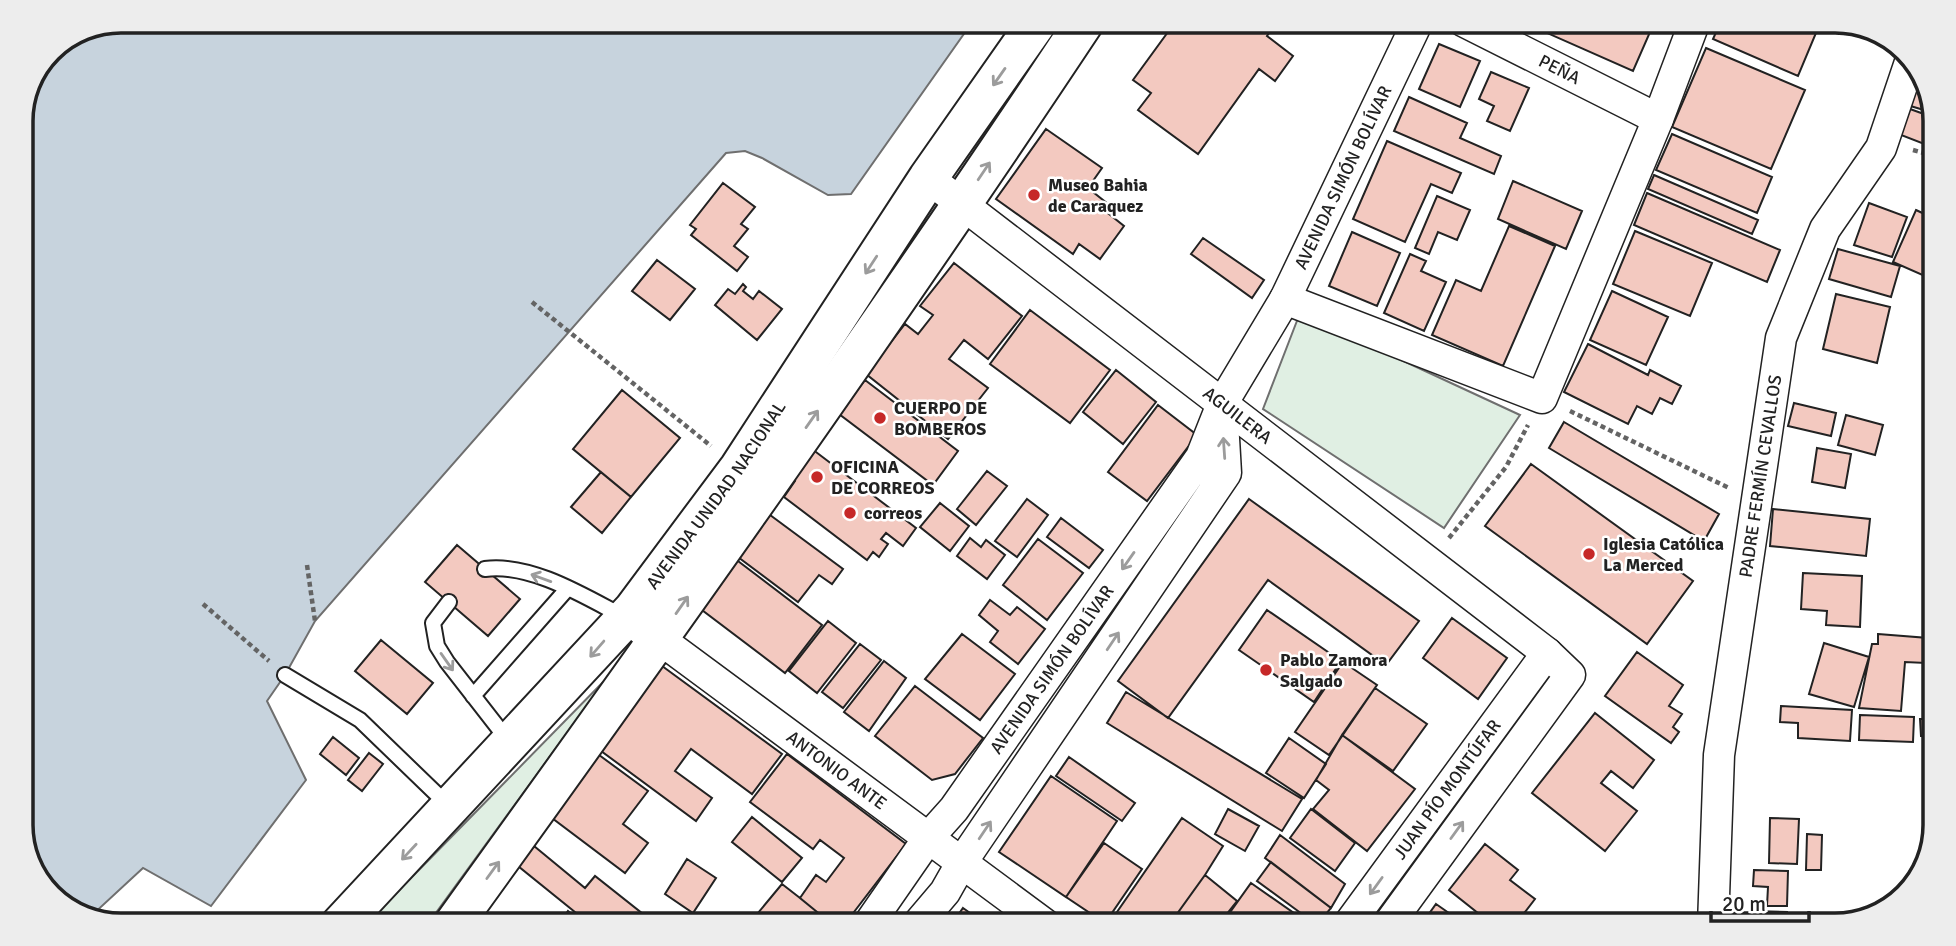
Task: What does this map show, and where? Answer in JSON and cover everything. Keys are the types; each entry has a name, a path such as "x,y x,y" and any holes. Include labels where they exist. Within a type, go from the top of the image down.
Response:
{"main road":[{"name":"AVENIDA UNIDAD NACIONAL","path":"351,913 633,610 738,468 928,178 1030,33"},
{"path":"462,913 657,642 1077,33"}],"street":[{"name":"AVENIDA SIMÓN BOLÍVAR","path":"876,913 929,836 954,809 1201,457 1222,404 1285,299 1412,33"},
{"name":"PEÑA","path":"1487,33 1658,119"},
{"path":"1285,299 1542,398 1658,119 1690,33"},
{"name":"PADRE FERMÍN CEVALLOS","path":"1713,913 1719,755 1781,338 1825,229 1881,148 1907,71"},
{"name":"AGUILERA","path":"928,178 1547,653 1570,675"},
{"name":"AVENIDA SIMÓN BOLÍVAR","path":"927,913 945,892 962,862 1226,473 1222,404"},
{"name":"ANTONIO ANTE","path":"625,617 929,836 1030,913"},
{"name":"JUAN PÍO MONTÚFAR","path":"1357,913 1547,653"},
{"name":"JUAN PÍO MONTÚFAR","path":"1397,913 1570,675"}],"lane":[{"path":"485,569 511,568 568,588 625,617"},
{"path":"473,696 568,588"},
{"path":"449,602 433,624 437,646 510,743"},
{"path":"285,675 360,720 450,807"}],"path":[{"path":"532,302 738,468"},
{"path":"1429,563 1506,467 1542,398 1756,501"},
{"path":"307,565 315,621"},
{"path":"203,604 285,675"}],"green space":[{"path":"1300,313 1520,415 1444,528 1263,409"},
{"path":"608,677 436,913 377,913"}],"shaded area":[{"path":"121,33 965,33 851,194 828,195 745,151 726,153 315,621 267,701 306,780 211,906 143,868 98,909 93,908 72,898 55,883 42,864 33,831 33,115 42,82 59,59 88,40"}],"building":[{"path":"1167,33 1269,33 1267,36 1293,56 1275,81 1259,69 1198,154 1138,110 1151,93 1133,80"},
{"path":"1547,33 1650,33 1633,71"},
{"path":"1716,33 1816,33 1798,76 1713,39"},
{"path":"1439,44 1480,61 1460,107 1419,89"},
{"path":"1706,48 1805,90 1771,169 1672,127"},
{"path":"1491,72 1529,88 1510,131 1487,121 1494,106 1479,99"},
{"path":"1914,81 1922,109 1907,105"},
{"path":"1409,97 1467,123 1460,138 1501,156 1494,174 1394,131"},
{"path":"1910,109 1923,114 1923,144 1901,135"},
{"path":"1046,129 1102,168 1088,188 1108,204 1104,210 1124,226 1100,259 1079,244 1073,254 996,199"},
{"path":"1672,134 1772,177 1757,213 1656,170"},
{"path":"1387,141 1461,173 1452,193 1431,184 1405,242 1353,219"},
{"path":"1654,175 1758,220 1752,234 1648,189"},
{"path":"1513,181 1582,211 1566,249 1498,219"},
{"path":"723,183 755,207 741,224 748,229 734,246 748,257 737,271 691,235 696,229 690,225"},
{"path":"1647,193 1780,250 1767,282 1634,225"},
{"path":"1437,196 1470,210 1457,240 1438,232 1429,254 1415,248"},
{"path":"1869,203 1907,217 1892,257 1854,245"},
{"path":"1916,210 1923,213 1923,275 1893,262"},
{"path":"1509,226 1555,246 1503,366 1432,335 1456,280 1481,291"},
{"path":"1635,231 1712,263 1690,316 1613,284"},
{"path":"1352,232 1400,253 1377,306 1329,286"},
{"path":"1203,238 1264,280 1252,298 1191,254"},
{"path":"1838,249 1900,266 1891,297 1829,279"},
{"path":"1410,254 1426,261 1421,271 1446,282 1424,331 1384,313"},
{"path":"657,260 695,289 670,320 632,291"},
{"path":"954,263 1022,316 988,359 964,340 949,359 988,388 948,439 866,374 905,324 918,334 933,315 920,306"},
{"path":"743,284 746,287 743,291 753,299 759,291 782,309 757,340 715,305 728,289 735,294"},
{"path":"1612,291 1668,317 1646,365 1590,340"},
{"path":"1836,294 1890,307 1877,363 1823,349"},
{"path":"1030,310 1110,370 1070,423 990,364"},
{"path":"1588,344 1648,375 1650,370 1681,386 1672,404 1660,398 1652,414 1637,406 1628,424 1564,392"},
{"path":"1116,370 1156,402 1123,444 1083,412"},
{"path":"865,380 958,451 933,485 839,414"},
{"path":"622,390 680,438 631,497 573,449"},
{"path":"1794,403 1836,413 1831,436 1788,426"},
{"path":"1158,405 1197,435 1147,501 1108,472"},
{"path":"1846,415 1883,425 1875,455 1838,445"},
{"path":"1564,422 1719,514 1704,541 1549,448"},
{"path":"1817,448 1851,454 1845,488 1812,482"},
{"name":"correos","path":"812,449 916,528 903,546 886,533 881,539 888,544 879,557 873,552 867,560 784,497 795,481 790,477"},
{"name":"Iglesia Católica La Merced","path":"1531,464 1693,581 1647,644 1485,526"},
{"path":"987,471 1007,486 976,525 957,509"},
{"path":"601,472 631,497 602,533 571,507"},
{"path":"1027,499 1048,515 1017,557 995,541"},
{"path":"1249,499 1419,621 1386,665 1268,580 1168,718 1118,681"},
{"path":"940,503 969,526 950,551 920,527"},
{"path":"1773,509 1870,519 1866,556 1770,546"},
{"path":"766,512 843,569 832,584 819,575 798,602 734,554"},
{"path":"1061,518 1103,550 1089,568 1047,537"},
{"path":"970,538 981,547 986,540 1005,555 987,579 957,556"},
{"path":"1038,539 1083,573 1047,620 1003,585"},
{"path":"457,545 520,599 488,636 425,582"},
{"path":"734,558 822,625 785,673 698,607"},
{"path":"1803,573 1862,576 1860,627 1826,625 1827,611 1801,609"},
{"path":"990,600 1010,615 1017,607 1045,629 1018,664 990,642 998,631 979,615"},
{"path":"1267,610 1341,661 1314,702 1239,650"},
{"path":"1452,618 1507,658 1478,699 1423,658"},
{"path":"828,621 856,643 817,693 789,671"},
{"path":"962,634 1015,674 980,720 925,679"},
{"path":"1878,634 1923,638 1923,663 1905,662 1901,711 1859,708 1872,644 1878,644"},
{"path":"381,640 433,683 407,714 355,671"},
{"path":"1824,643 1869,657 1854,707 1809,694"},
{"path":"860,644 881,660 843,708 822,692"},
{"path":"1637,652 1683,685 1669,706 1682,714 1673,727 1679,732 1671,743 1605,696"},
{"path":"884,661 906,678 869,731 844,712"},
{"path":"1343,662 1377,685 1329,755 1295,732"},
{"path":"658,663 782,754 752,794 691,749 675,771 712,798 696,821 597,748"},
{"path":"915,686 983,738 955,774 932,780 875,736"},
{"path":"1375,688 1427,724 1393,771 1342,735"},
{"path":"1126,692 1302,799 1282,831 1107,723"},
{"path":"1781,706 1852,710 1850,741 1798,738 1798,723 1780,722"},
{"path":"1595,713 1654,760 1633,788 1611,771 1601,783 1637,811 1605,851 1532,793"},
{"path":"1860,715 1914,717 1913,742 1859,740"},
{"path":"1920,719 1923,719 1923,736"},
{"path":"1342,735 1415,789 1367,851 1313,809 1329,790 1316,780"},
{"path":"333,737 359,758 346,775 320,754"},
{"path":"1289,738 1326,764 1304,798 1266,773"},
{"path":"595,752 648,791 623,824 648,843 625,873 548,815"},
{"path":"369,753 383,764 362,791 348,780"},
{"path":"787,754 906,844 853,913 818,913 800,898 816,875 826,882 844,858 820,840 813,849 750,802"},
{"path":"1069,757 1135,803 1122,821 1056,776"},
{"path":"1051,776 1117,821 1066,897 999,852"},
{"path":"1228,809 1259,826 1245,851 1215,834"},
{"path":"1311,809 1355,843 1335,871 1290,838"},
{"path":"752,817 802,858 782,882 732,842"},
{"path":"1182,818 1223,846 1178,913 1116,913"},
{"path":"1770,818 1799,819 1797,864 1769,863"},
{"path":"1807,834 1822,835 1821,870 1806,870"},
{"path":"1280,835 1345,884 1331,908 1265,858"},
{"path":"1104,843 1142,869 1112,913 1090,913 1066,897"},
{"path":"1485,844 1518,870 1510,880 1535,899 1524,913 1478,913 1449,890"},
{"path":"534,846 585,888 595,876 642,913 576,913 518,866"},
{"path":"687,859 716,878 693,913 665,894"},
{"path":"1271,862 1331,908 1327,913 1301,913 1257,881"},
{"path":"1754,870 1788,871 1787,906 1767,906 1768,887 1753,886"},
{"path":"1205,875 1237,901 1228,913 1178,913"},
{"path":"1251,883 1294,913 1230,913"},
{"path":"782,884 818,913 758,913"},
{"path":"1436,904 1449,913 1430,913"},
{"path":"1752,911 1787,912 1787,913"}],"place":[{"name":"Museo Bahia de Caraquez","path":"1034,195"},
{"name":"CUERPO DE BOMBEROS","path":"880,418"},
{"name":"OFICINA DE CORREOS","path":"817,477"},
{"name":"correos","path":"850,513"},
{"name":"Iglesia Católica La Merced","path":"1589,554"},
{"name":"Pablo Zamora Salgado","path":"1266,670"}]}
